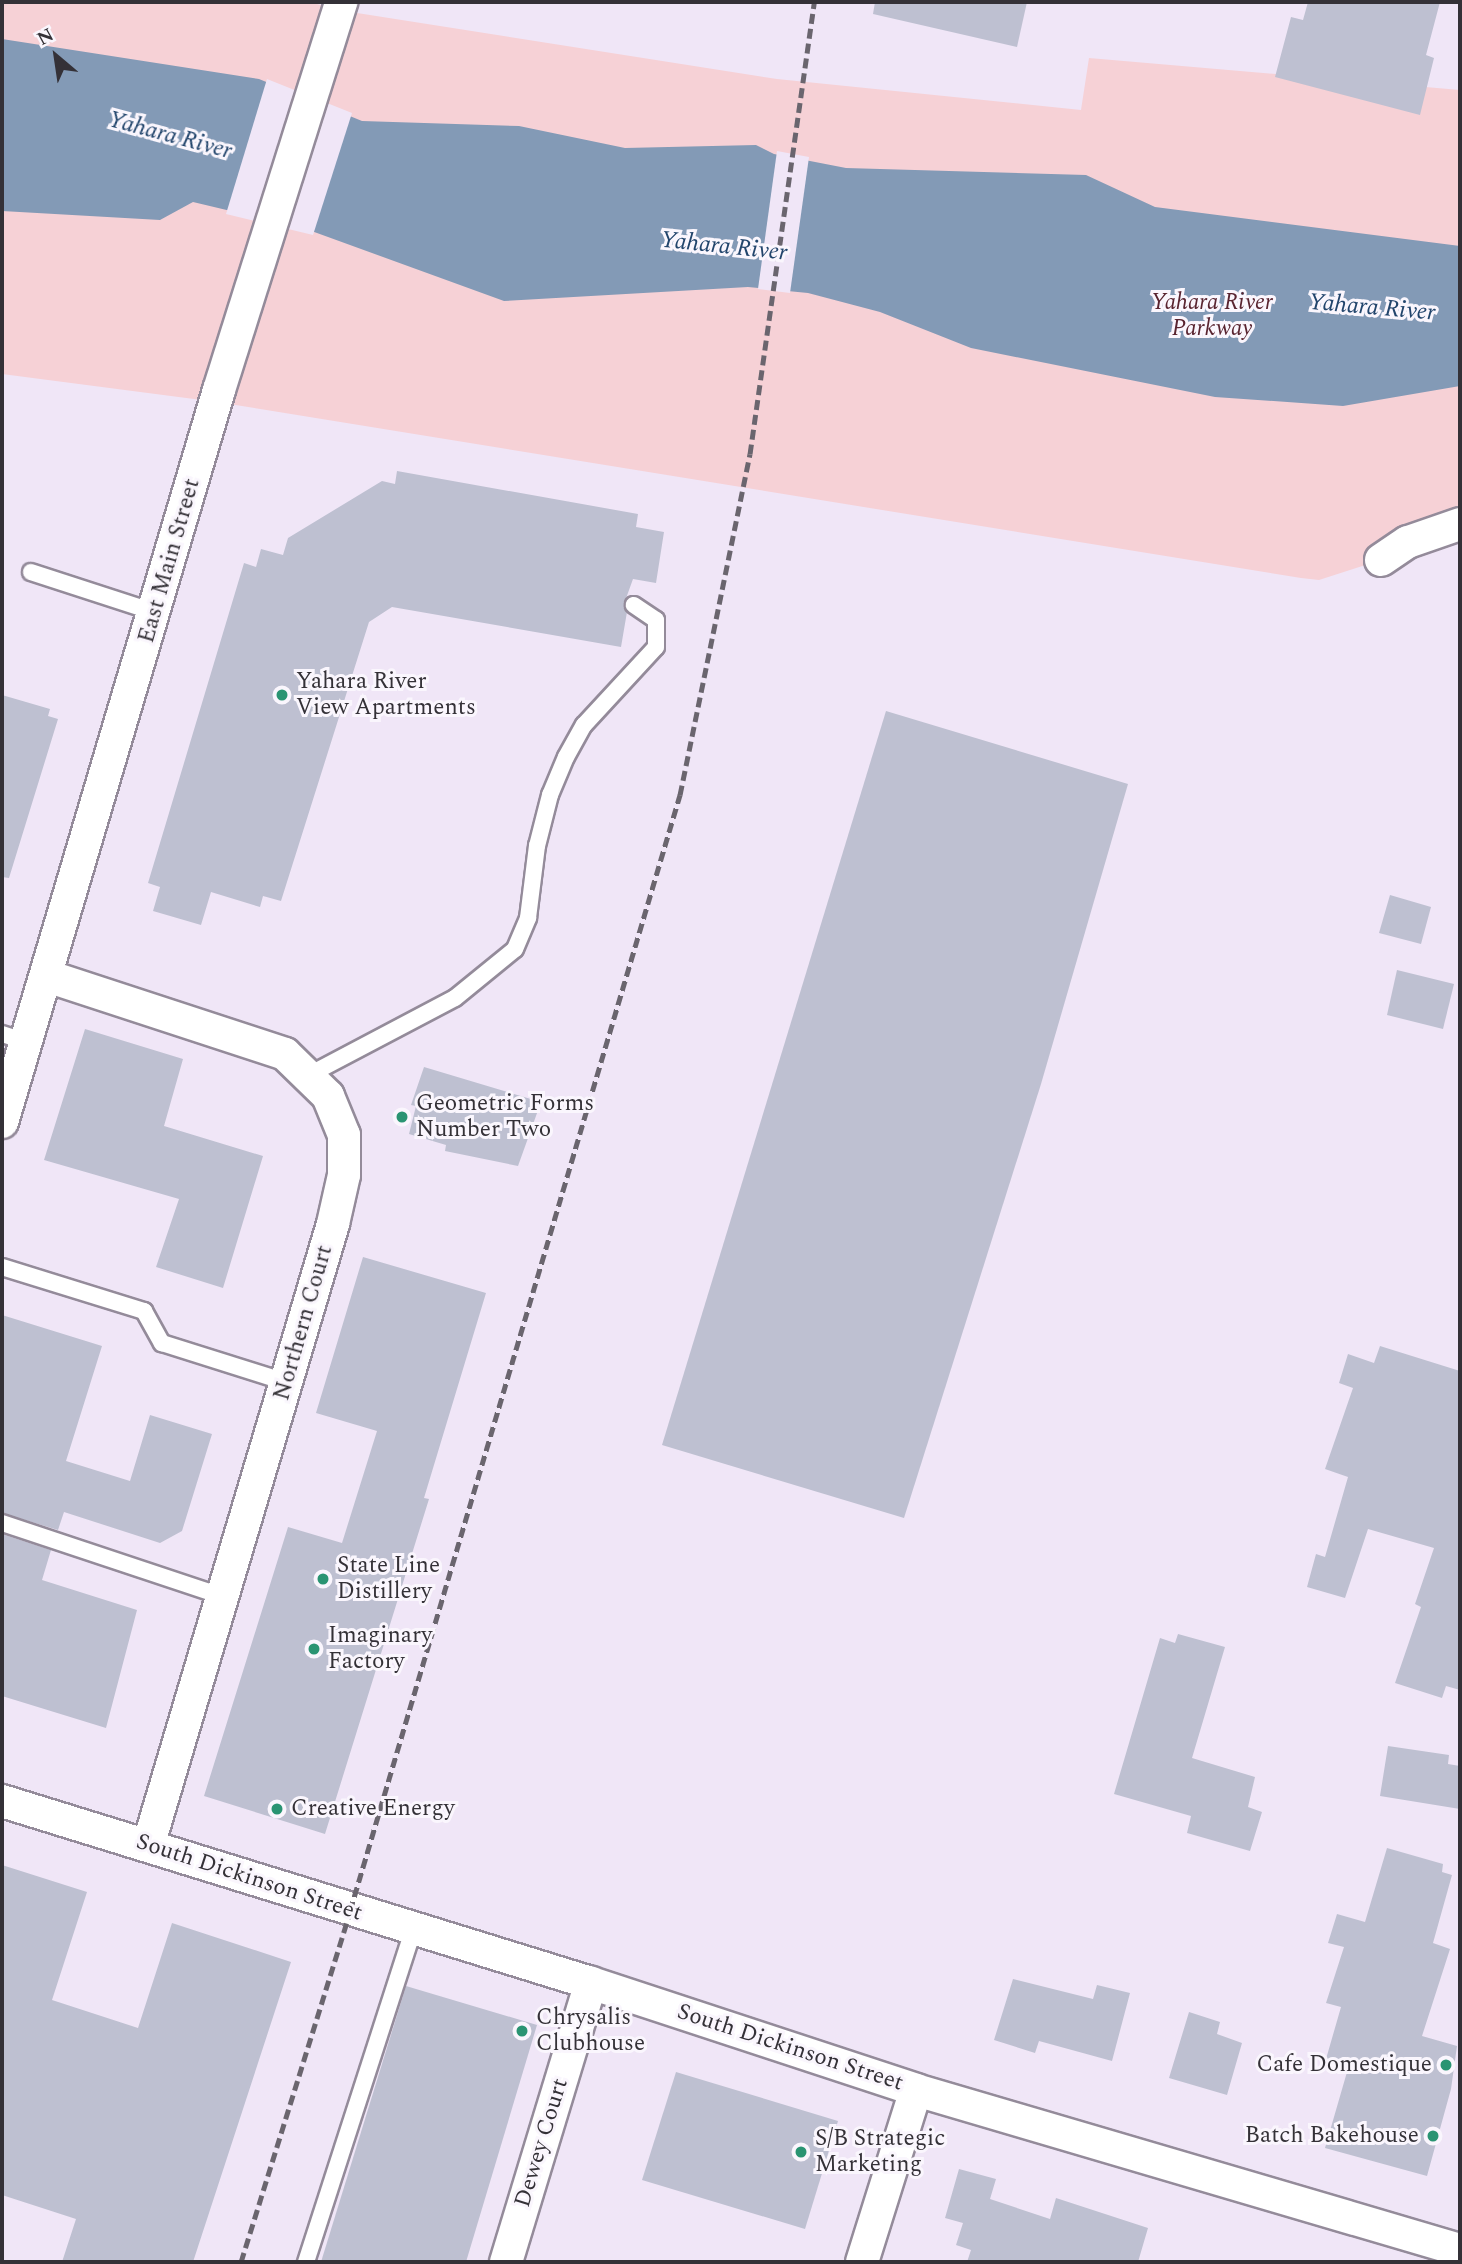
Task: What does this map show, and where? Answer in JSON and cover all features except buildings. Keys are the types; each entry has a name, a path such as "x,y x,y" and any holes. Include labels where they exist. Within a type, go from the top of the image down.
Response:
{"street":[{"name":"East Main Street","path":"2,1122 14,1038 47,976 315,76 341,2"},
{"path":"1381,560 1408,542 1460,524"},
{"name":"Northern Court","path":"47,976 285,1054 328,1096 344,1135 344,1175 286,1382 148,1846"},
{"name":"South Dickinson Street","path":"2,1801 591,1983 916,2090 1460,2250"},
{"name":"Dewey Court","path":"506,2262 591,1983"},
{"path":"862,2262 916,2090"}],"lane":[{"path":"31,572 155,612"},
{"path":"307,1076 455,998 514,948 528,918 537,846 550,795 566,757 584,725 656,647 656,620 634,604"},
{"path":"2,1267 144,1311 162,1343 286,1382"},
{"path":"2,1523 222,1596"},
{"path":"306,2262 413,1930"}],"green space":[{"name":"Yahara River Parkway","path":"2,2 310,2 338,10 777,79 1081,110 1089,58 1460,90 1460,524 1381,560 1319,580 217,402 2,374"}],"water":[{"name":"Yahara River","path":"2,39 259,79 362,121 519,126 625,148 756,145 774,154 846,168 1086,175 1155,207 1460,246 1460,386 1343,406 1215,397 971,348 880,312 808,293 748,287 504,301 306,229 193,202 160,220 2,211"}],"pier":[{"path":"267,79 352,113 313,235 226,214"},
{"path":"777,151 809,157 790,293 758,289"}],"railway":[{"path":"241,2262 350,1911 680,795 750,454 814,2"}],"place":[{"name":"Yahara River View Apartments","path":"282,695"},
{"name":"Geometric Forms Number Two","path":"402,1117"},
{"name":"State Line Distillery","path":"323,1579"},
{"name":"Imaginary Factory","path":"314,1649"},
{"name":"Creative Energy","path":"277,1809"},
{"name":"Chrysalis Clubhouse","path":"522,2031"},
{"name":"Cafe Domestique","path":"1446,2065"},
{"name":"Batch Bakehouse","path":"1433,2136"},
{"name":"S/B Strategic Marketing","path":"801,2152"}]}
